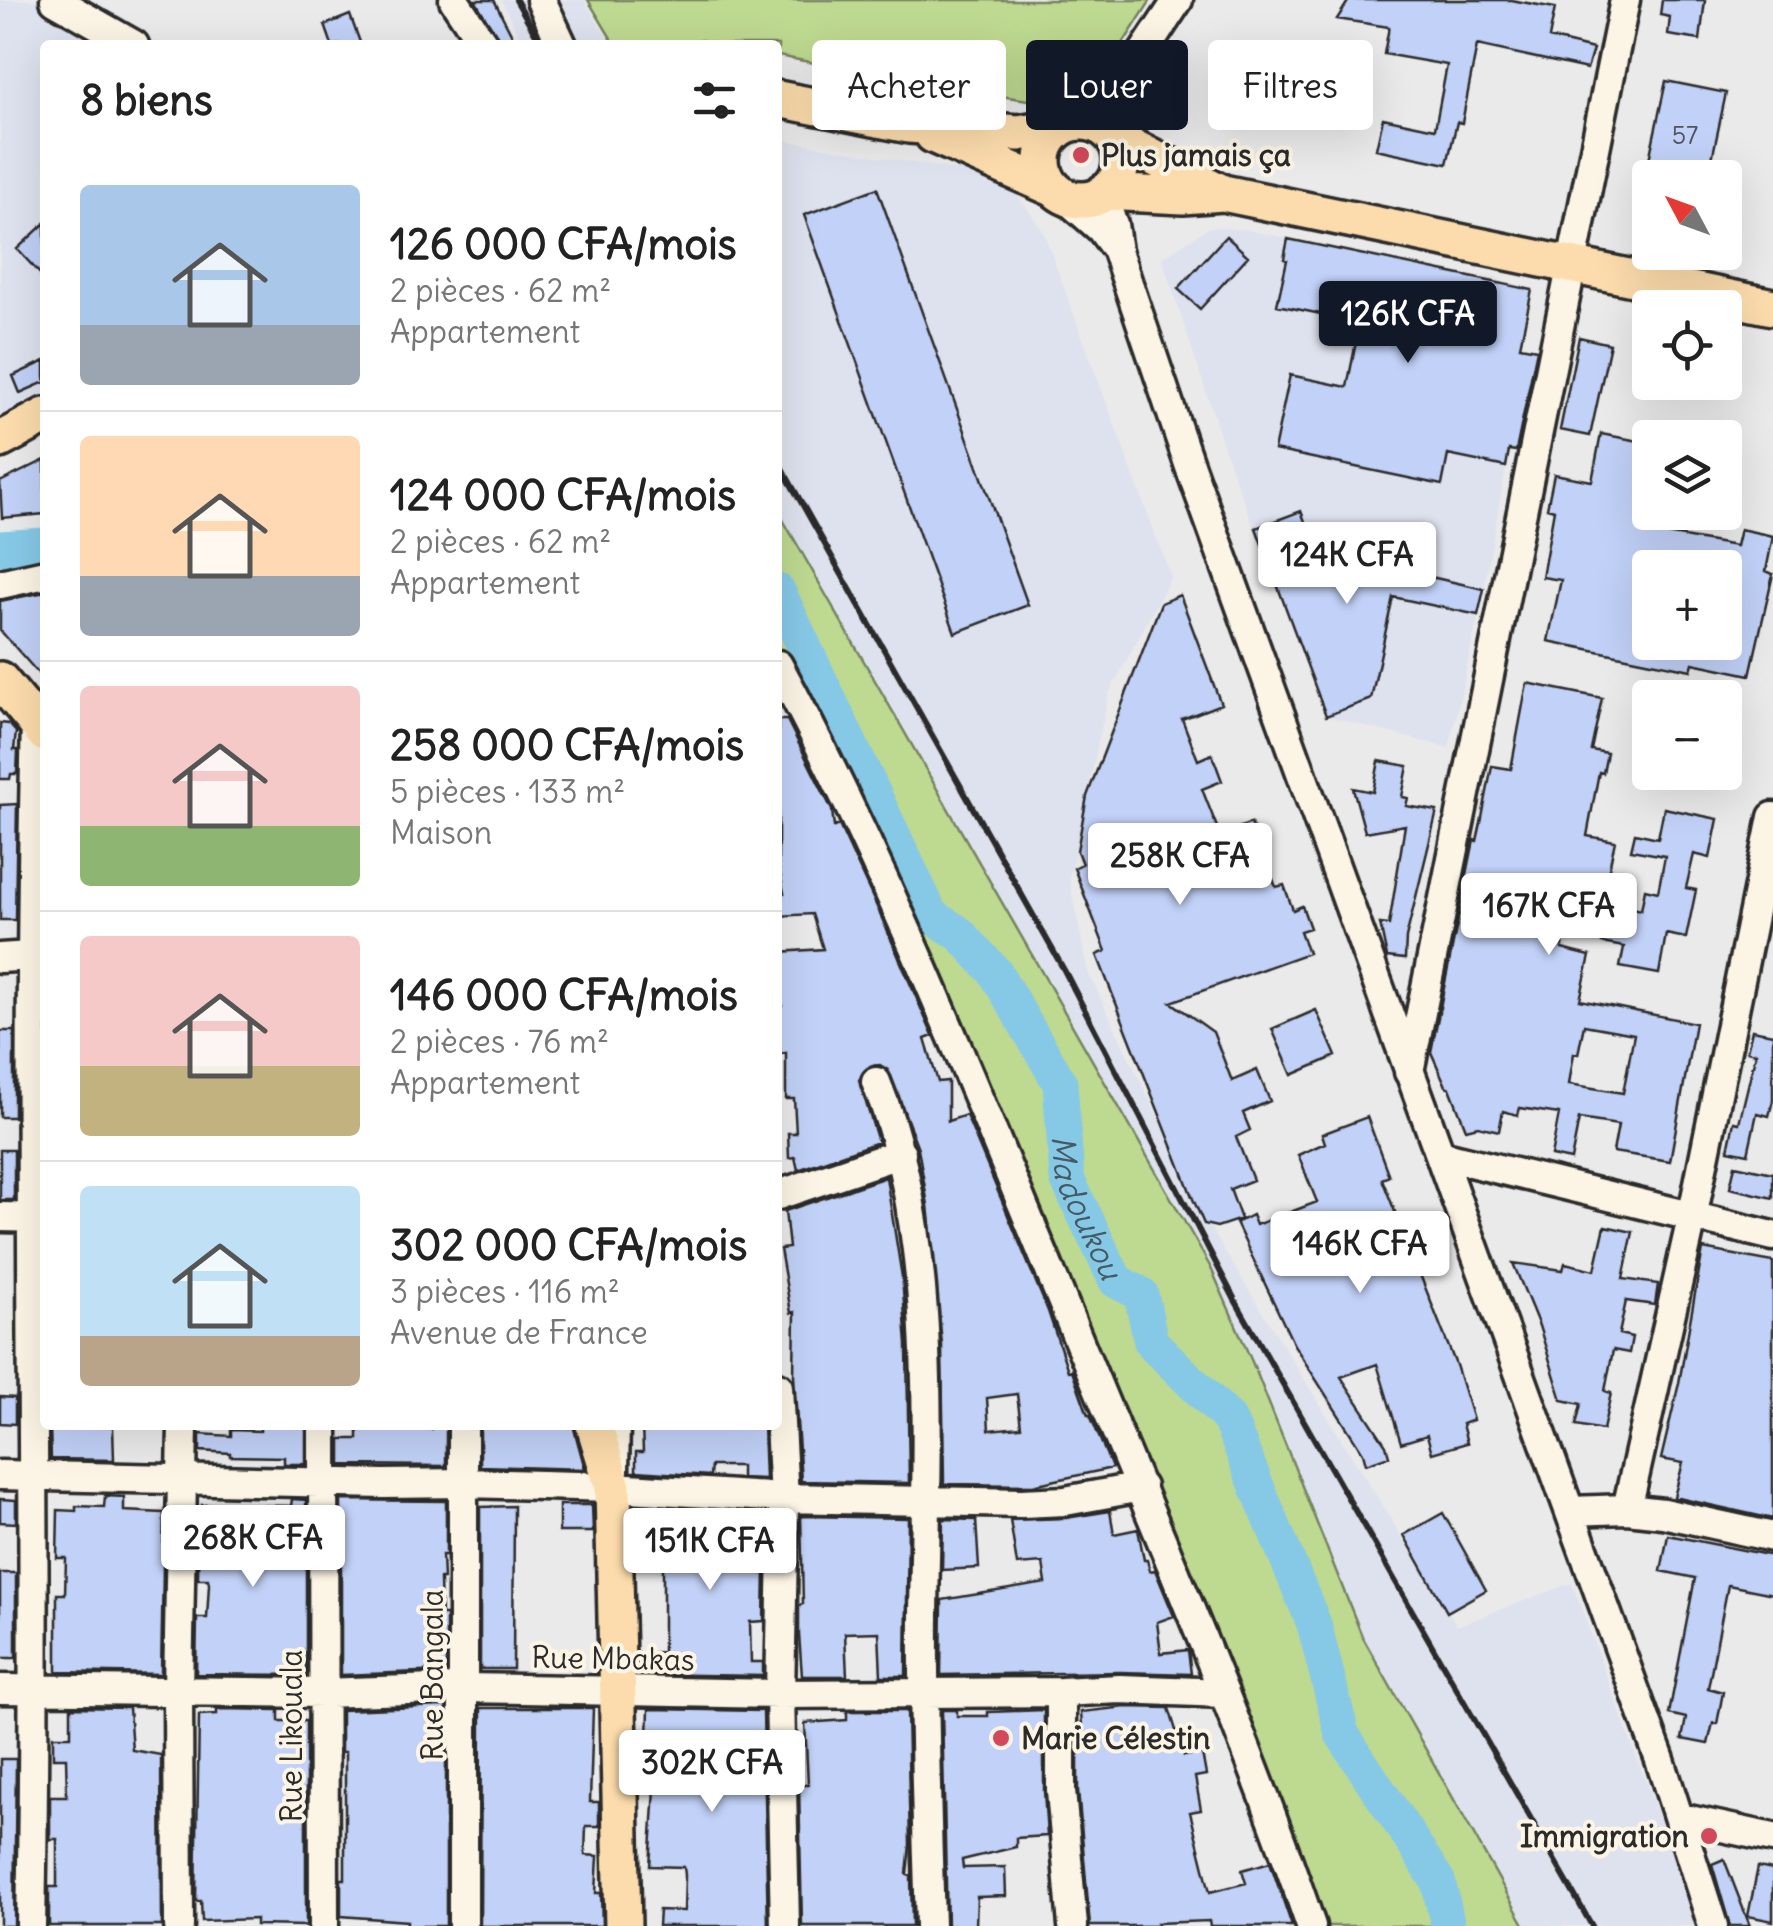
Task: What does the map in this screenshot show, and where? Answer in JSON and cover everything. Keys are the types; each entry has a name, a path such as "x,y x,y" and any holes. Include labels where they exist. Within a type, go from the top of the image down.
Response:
{"main road":[{"path":"782,100 812,106"},
{"path":"920,130 1074,199 1102,194 1224,194 1773,307"},
{"path":"978,130 1074,130"},
{"path":"1058,192 1047,179 1043,154 1047,142 1089,130"},
{"path":"1093,130 1120,152 1120,167 1114,181 1102,194"},
{"path":"1094,130 1224,194"},
{"path":"0,440 40,419"},
{"path":"0,680 40,728"},
{"path":"596,1430 613,1487 623,1926"}],"street":[{"path":"55,0 125,40"},
{"path":"454,0 481,40"},
{"path":"541,0 560,40"},
{"path":"1151,40 1178,0"},
{"path":"1409,1073 1626,0"},
{"path":"1058,192 1101,229 1116,251"},
{"path":"1102,194 1113,224 1116,251 1190,467 1570,1511 1680,1818 1713,1926"},
{"path":"0,584 40,575"},
{"path":"785,694 892,897 1141,1487 1272,1813 1311,1926"},
{"path":"31,1926 36,1689 30,1338 40,1218 40,728"},
{"path":"1627,1509 1692,1218 1773,817"},
{"path":"0,958 37,956"},
{"path":"876,1082 900,1153 922,1302 923,1693 930,1926"},
{"path":"782,1195 900,1153"},
{"path":"1440,1155 1773,1236"},
{"path":"0,1217 40,1218"},
{"path":"179,1926 183,1430"},
{"name":"Rue Likouala","path":"323,1430 324,1926"},
{"name":"Rue Bangala","path":"462,1430 464,1926"},
{"path":"613,1487 615,1430"},
{"path":"780,1430 784,1498 780,1694 784,1926"},
{"path":"0,1475 465,1482 784,1498 1065,1502 1141,1487"},
{"path":"1570,1511 1627,1509 1664,1513 1773,1538"},
{"name":"Rue Mbakas","path":"0,1688 323,1693 464,1688 780,1694 1120,1689 1224,1694"},
{"path":"1062,1692 1061,1790 1073,1926"},
{"path":"1680,1818 1773,1838"}],"shaded area":[{"path":"0,0 89,0 122,16 152,40 40,40 40,397 0,417"},
{"path":"501,0 584,0 609,40 521,40"},
{"path":"782,140 1006,179 1043,231 1171,577 1109,693 1069,878 1088,972 1214,1234 1457,1626 1572,1583 1699,1926 1501,1926 782,523"},
{"path":"1209,227 1248,230 1532,290 1520,345 1538,349 1515,451 1509,451 1449,748 1326,716 1230,465 1162,258"}],"green space":[{"path":"588,0 1151,0 1125,40 1026,40 1026,100 1006,97 1006,40 812,40 812,63 782,57 782,40 612,40"},
{"path":"782,518 1211,1268 1362,1636 1525,1926 1317,1926 1141,1487 782,674"}],"building":[{"path":"475,0 494,0 514,40 498,40"},
{"path":"1349,0 1511,0 1555,8 1549,38 1593,49 1587,69 1477,45 1462,123 1457,122 1447,164 1376,149 1383,118 1435,129 1447,65 1384,54 1389,27 1337,19"},
{"path":"1662,0 1705,0 1700,40 1668,35 1670,17 1660,15"},
{"path":"350,15 359,40 330,40 325,25"},
{"path":"1666,81 1726,93 1712,160 1649,160"},
{"path":"877,188 1028,605 955,633 804,215"},
{"path":"40,228 40,274 17,249"},
{"path":"1226,236 1248,256 1200,309 1178,289"},
{"path":"1288,239 1532,290 1520,346 1537,349 1516,451 1509,450 1506,467 1448,455 1442,485 1274,450 1290,375 1347,387 1360,322 1277,305"},
{"path":"1579,337 1610,344 1590,436 1560,430"},
{"path":"40,363 40,384 20,393 13,376"},
{"path":"1601,434 1632,440 1632,530 1667,530 1666,534 1736,546 1740,530 1773,536 1766,571 1773,574 1750,675 1693,663 1691,670 1642,660 1742,660 1742,550 1632,550 1632,658 1548,641 1561,580 1542,577 1554,510 1547,508 1554,474 1592,481"},
{"path":"40,462 40,514 2,518 0,482"},
{"path":"1301,511 1317,553 1377,563 1381,544 1404,549 1400,570 1484,589 1478,615 1393,597 1371,699 1326,716 1256,528"},
{"path":"40,593 40,675 0,630 0,601"},
{"path":"1180,595 1221,704 1182,719 1198,760 1212,754 1222,781 1202,789 1220,835 1251,823 1276,887 1284,885 1293,910 1302,906 1310,928 1300,931 1308,953 1171,1002 1213,1032 1232,1081 1257,1070 1270,1101 1243,1113 1250,1130 1236,1137 1253,1180 1230,1189 1241,1219 1217,1227 1204,1224 1193,1199 1097,955 1106,951 1074,868 1082,864 1077,851 1087,796 1161,603"},
{"path":"1527,683 1602,698 1591,750 1607,753 1603,773 1599,772 1587,836 1615,841 1603,896 1572,888 1562,949 1590,956 1580,1000 1695,1023 1670,1161 1613,1152 1618,1125 1579,1119 1571,1160 1551,1156 1559,1114 1520,1108 1518,1115 1503,1111 1499,1131 1478,1126 1466,1129 1431,1052 1492,766 1511,769","holes":["1584,1025 1634,1034 1623,1093 1569,1084"]},
{"path":"782,720 787,720 832,810 834,827 839,825 877,907 933,1036 925,1039 938,1082 948,1081 948,1121 966,1115 1048,1311 1068,1371 1072,1370 1112,1468 1033,1485 944,1484 942,1344 928,1205 918,1148 888,1070 880,1065 870,1066 859,1080 878,1142 798,1170 795,1157 789,1158 788,1133 796,1133 794,1099 786,1099 786,1053 782,1054 782,952 823,949 812,914 782,916","holes":["1017,1394 1021,1427 989,1430 987,1398"]},
{"path":"0,723 9,724 16,732 17,774 11,774 10,779 0,779"},
{"path":"1379,761 1408,766 1402,797 1408,798 1406,806 1437,811 1406,938 1405,959 1387,957 1380,924 1389,925 1405,825 1365,832 1353,788 1373,792"},
{"path":"17,804 15,920 0,920 0,805"},
{"path":"1664,808 1718,819 1710,858 1694,854 1686,888 1696,890 1686,938 1666,934 1659,974 1620,967 1624,947 1602,943 1611,903 1641,910 1645,889 1658,892 1665,856 1631,850 1635,833 1658,838"},
{"path":"1316,1010 1336,1056 1292,1075 1272,1029"},
{"path":"1752,1030 1773,1034 1773,1100 1769,1116 1757,1113 1748,1154 1728,1150 1734,1122 1739,1123 1756,1053 1747,1051"},
{"path":"0,1031 14,1031 14,1117 0,1117"},
{"path":"1367,1117 1389,1176 1382,1179 1456,1365 1473,1420 1462,1424 1467,1443 1432,1453 1427,1435 1401,1443 1377,1364 1341,1377 1386,1445 1389,1456 1366,1464 1363,1453 1294,1345 1236,1223 1252,1215 1256,1225 1317,1202 1298,1155 1325,1143 1322,1134"},
{"path":"0,1150 14,1150 14,1200 0,1200"},
{"path":"1735,1165 1773,1173 1773,1198 1730,1188"},
{"path":"886,1177 902,1277 909,1483 801,1481 794,1376 795,1312 791,1313 782,1261 782,1249 789,1248 785,1211"},
{"path":"1605,1226 1633,1232 1623,1279 1658,1284 1655,1305 1626,1301 1619,1334 1632,1337 1629,1353 1613,1350 1605,1391 1611,1393 1603,1430 1576,1425 1581,1404 1562,1400 1539,1326 1513,1263 1563,1270 1565,1263 1595,1270"},
{"path":"1703,1249 1773,1262 1773,1519 1674,1497 1683,1463 1661,1459"},
{"path":"0,1397 15,1398 15,1424 0,1423"},
{"path":"50,1430 113,1430 114,1460 51,1459"},
{"path":"231,1430 306,1430 306,1464 284,1464 284,1457 200,1451 200,1434 231,1436"},
{"path":"358,1430 446,1430 446,1466 341,1465 341,1439 358,1439"},
{"path":"480,1430 574,1430 585,1469 480,1466"},
{"path":"642,1430 763,1430 765,1479 741,1478 741,1466 711,1466 710,1476 636,1471 636,1452 643,1452"},
{"path":"105,1496 124,1497 124,1511 164,1513 161,1674 57,1672 57,1594 65,1594 66,1558 57,1558 58,1510 104,1507"},
{"path":"0,1499 16,1500 16,1523 0,1522"},
{"path":"292,1499 306,1500 306,1675 196,1674 197,1618 207,1618 209,1584 208,1579 198,1579 202,1505 291,1506"},
{"path":"341,1500 446,1501 446,1555 442,1555 440,1579 441,1615 446,1615 446,1671 341,1675"},
{"path":"559,1505 592,1505 593,1532 559,1532"},
{"path":"514,1506 513,1669 480,1669 480,1507"},
{"path":"661,1508 766,1514 764,1621 750,1622 751,1662 763,1662 763,1676 638,1674 638,1653 663,1652"},
{"path":"1110,1511 1114,1534 1138,1529 1144,1560 1150,1571 1155,1570 1174,1616 1157,1622 1161,1653 1188,1650 1191,1674 941,1675 942,1600 1046,1583 1043,1563 1017,1565 1010,1520 1066,1518"},
{"path":"1443,1513 1486,1590 1447,1612 1404,1535"},
{"path":"801,1516 908,1518 906,1676 881,1676 879,1632 845,1633 847,1676 802,1676"},
{"path":"943,1519 976,1520 979,1568 942,1570"},
{"path":"1668,1535 1773,1556 1773,1594 1728,1585 1708,1688 1723,1692 1717,1724 1713,1723 1708,1744 1682,1739 1686,1718 1669,1714 1695,1578 1661,1571"},
{"path":"0,1573 16,1573 16,1658 0,1658"},
{"path":"446,1706 446,1926 407,1926 407,1921 341,1916 341,1879 345,1879 345,1752 341,1752 341,1710"},
{"path":"71,1707 129,1708 132,1750 161,1755 162,1926 49,1926 49,1887 57,1887 57,1839 50,1839 50,1796 67,1796 66,1758 53,1758 53,1736 71,1736"},
{"path":"481,1708 593,1708 590,1802 599,1802 599,1826 586,1826 585,1855 598,1856 596,1893 601,1893 602,1926 480,1926"},
{"path":"1169,1708 1184,1756 1202,1753 1206,1775 1195,1777 1201,1810 1190,1812 1210,1892 1246,1883 1242,1870 1270,1862 1292,1926 1210,1926 1209,1921 1090,1926 1078,1790 1078,1741 1083,1740 1081,1712"},
{"path":"217,1709 279,1710 279,1721 306,1721 306,1926 256,1925 256,1919 202,1921 201,1901 196,1901 199,1715 217,1714"},
{"path":"649,1709 763,1711 768,1926 658,1926 659,1910 684,1911 685,1875 684,1867 650,1866 655,1789 661,1790 663,1739 648,1738","holes":["685,1739 720,1740 719,1771 684,1770"]},
{"path":"942,1710 957,1710 957,1716 988,1716 988,1712 1044,1710 1047,1836 1016,1838 1016,1847 962,1860 963,1868 1005,1867 1006,1896 977,1897 976,1926 947,1926"},
{"path":"847,1711 907,1711 907,1874 911,1875 912,1926 802,1926 799,1785 808,1785 805,1723 847,1720"},
{"path":"0,1759 16,1759 14,1926 0,1926"},
{"path":"1724,1859 1750,1926 1730,1926 1712,1864"},
{"path":"1758,1867 1773,1870 1773,1921 1748,1916"}],"waterway":[{"name":"Madoukou","path":"0,548 40,545"},
{"name":"Madoukou","path":"782,599 931,915 960,934 995,972 1060,1083 1067,1179 1116,1281 1141,1294 1151,1342 1229,1419 1314,1624 1342,1734 1438,1881 1448,1926"}],"railway":[{"path":"516,0 539,40"},
{"path":"782,468 1064,970 1235,1300 1592,1926"}],"place":[{"name":"Plus jamais ça","path":"1081,155"},
{"name":"Marie Célestin","path":"1001,1738"},
{"name":"Immigration","path":"1709,1836"}]}
